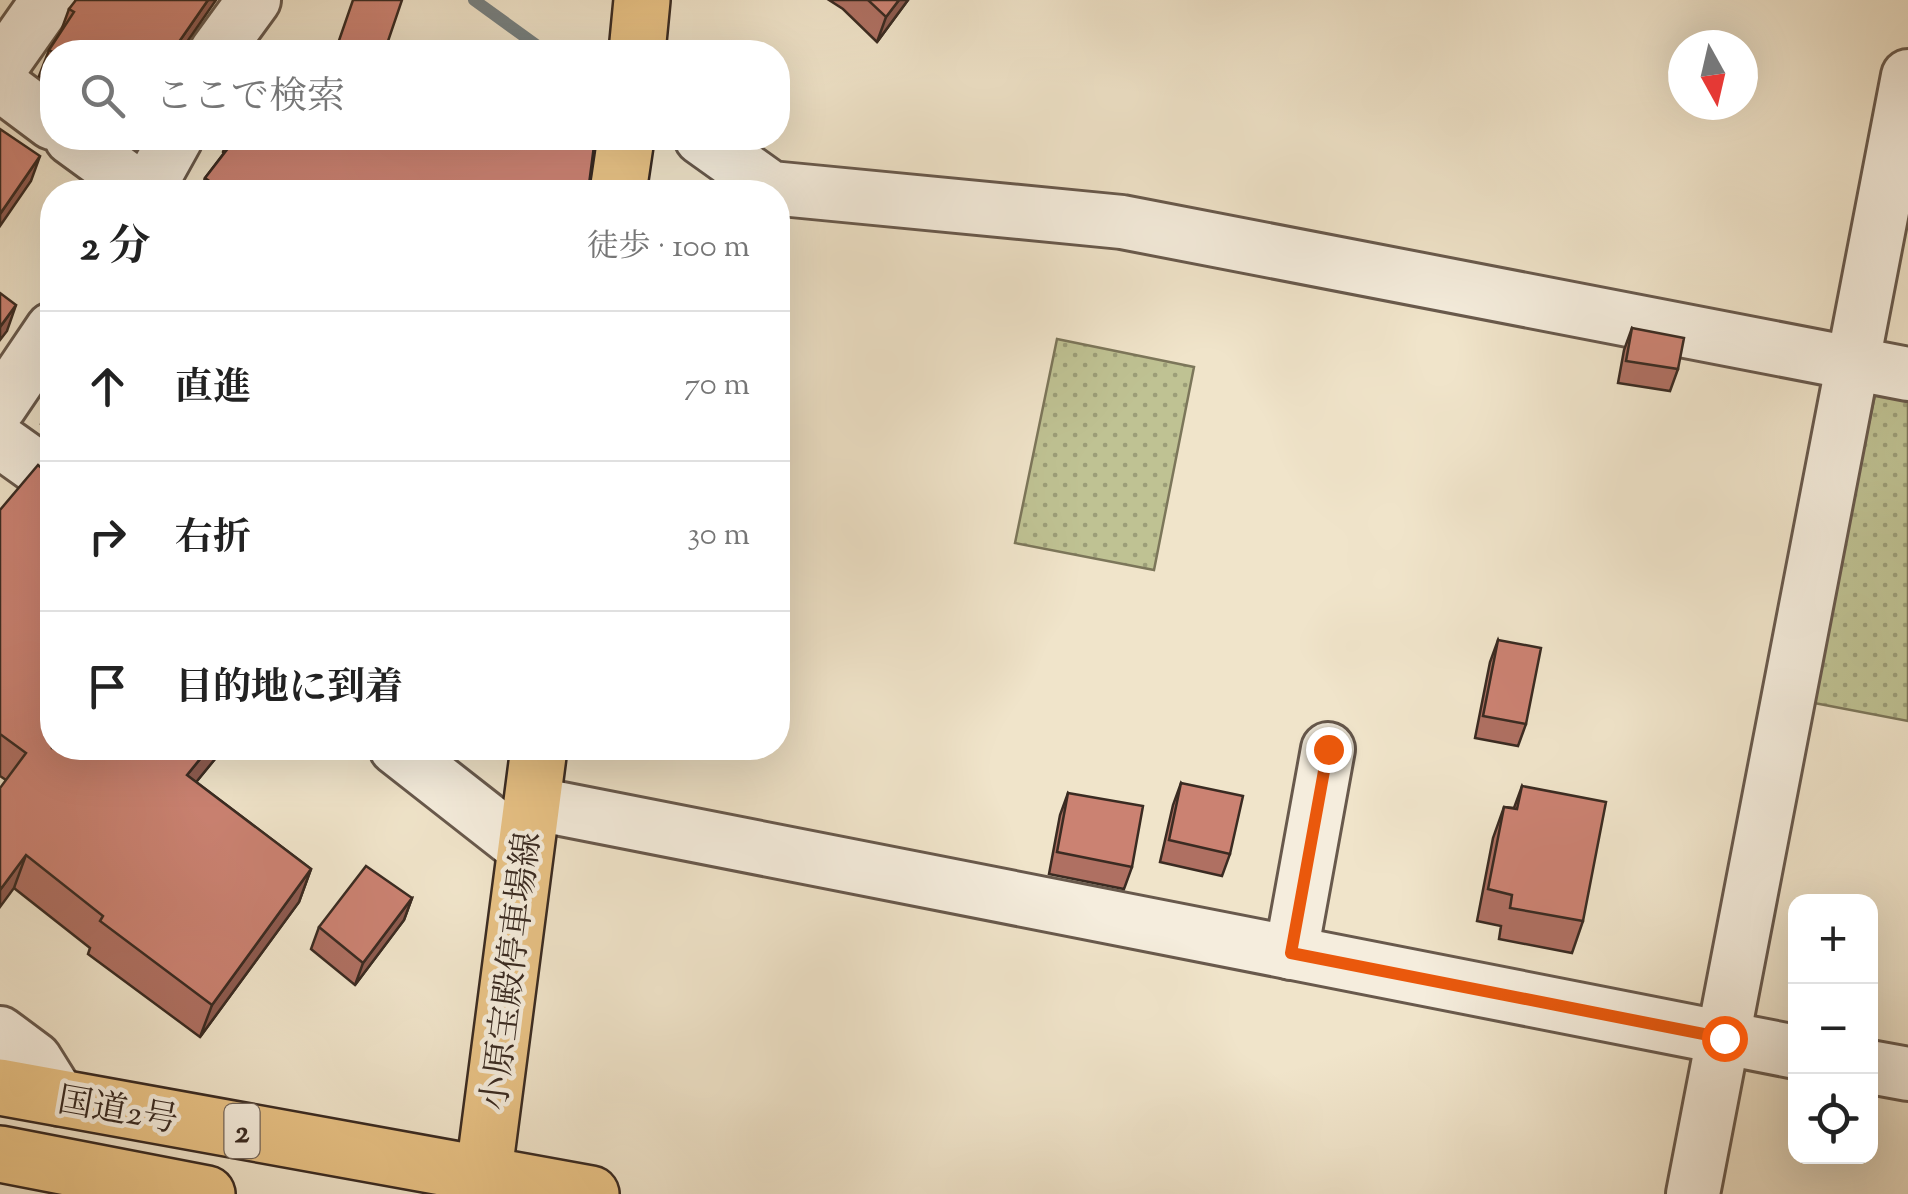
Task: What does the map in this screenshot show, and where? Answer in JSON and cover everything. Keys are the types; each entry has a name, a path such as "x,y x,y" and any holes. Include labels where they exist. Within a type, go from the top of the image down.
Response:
{"main road":[{"path":"638,40 642,0"},
{"path":"620,180 624,150"},
{"name":"小原宝殿停車場線","path":"483,1184 537,760"},
{"name":"国道2号","path":"0,1088 483,1184 591,1194"},
{"name":"2","path":"0,1154 207,1194"}],"street":[{"path":"0,68 48,0"},
{"path":"225,40 254,0"},
{"path":"1692,1194 1908,76"},
{"path":"0,84 40,115"},
{"path":"88,150 130,180"},
{"path":"153,180 169,150"},
{"path":"718,150 760,180"},
{"path":"790,190 1122,222 1908,374"},
{"path":"0,406 40,347"},
{"path":"0,441 40,469"},
{"path":"1291,953 1328,749"},
{"path":"416,760 528,826 1291,953 1788,1050"},
{"path":"0,1033 35,1059 60,1099"},
{"path":"1878,1068 1908,1074"}],"green space":[{"path":"1057,339 1194,367 1154,570 1015,543"},
{"path":"1878,381 1908,387 1908,721 1809,702"}],"building":[{"path":"76,0 208,0 180,40 56,40 74,12 69,9"},
{"path":"353,0 402,0 388,40 339,40"},
{"path":"868,0 899,0 886,17"},
{"path":"0,129 40,156 0,214"},
{"path":"227,150 593,150 590,180 205,178"},
{"path":"0,293 16,305 0,327"},
{"path":"1632,328 1684,338 1678,369 1626,361"},
{"path":"40,467 40,760 199,760 187,775 311,869 212,1005 100,921 103,916 26,855 0,890 0,788 26,753 0,734 0,510"},
{"path":"1498,640 1541,648 1526,724 1483,716"},
{"path":"1181,783 1243,796 1230,854 1169,840"},
{"path":"1522,786 1606,802 1583,921 1510,908 1512,895 1488,889 1504,807 1517,809"},
{"path":"1068,793 1143,806 1132,867 1057,852"},
{"path":"366,866 412,898 363,963 319,927"}],"waterway":[{"path":"474,0 529,40"}],"route":[{"path":"1328,749 1291,953 1724,1038"}]}
